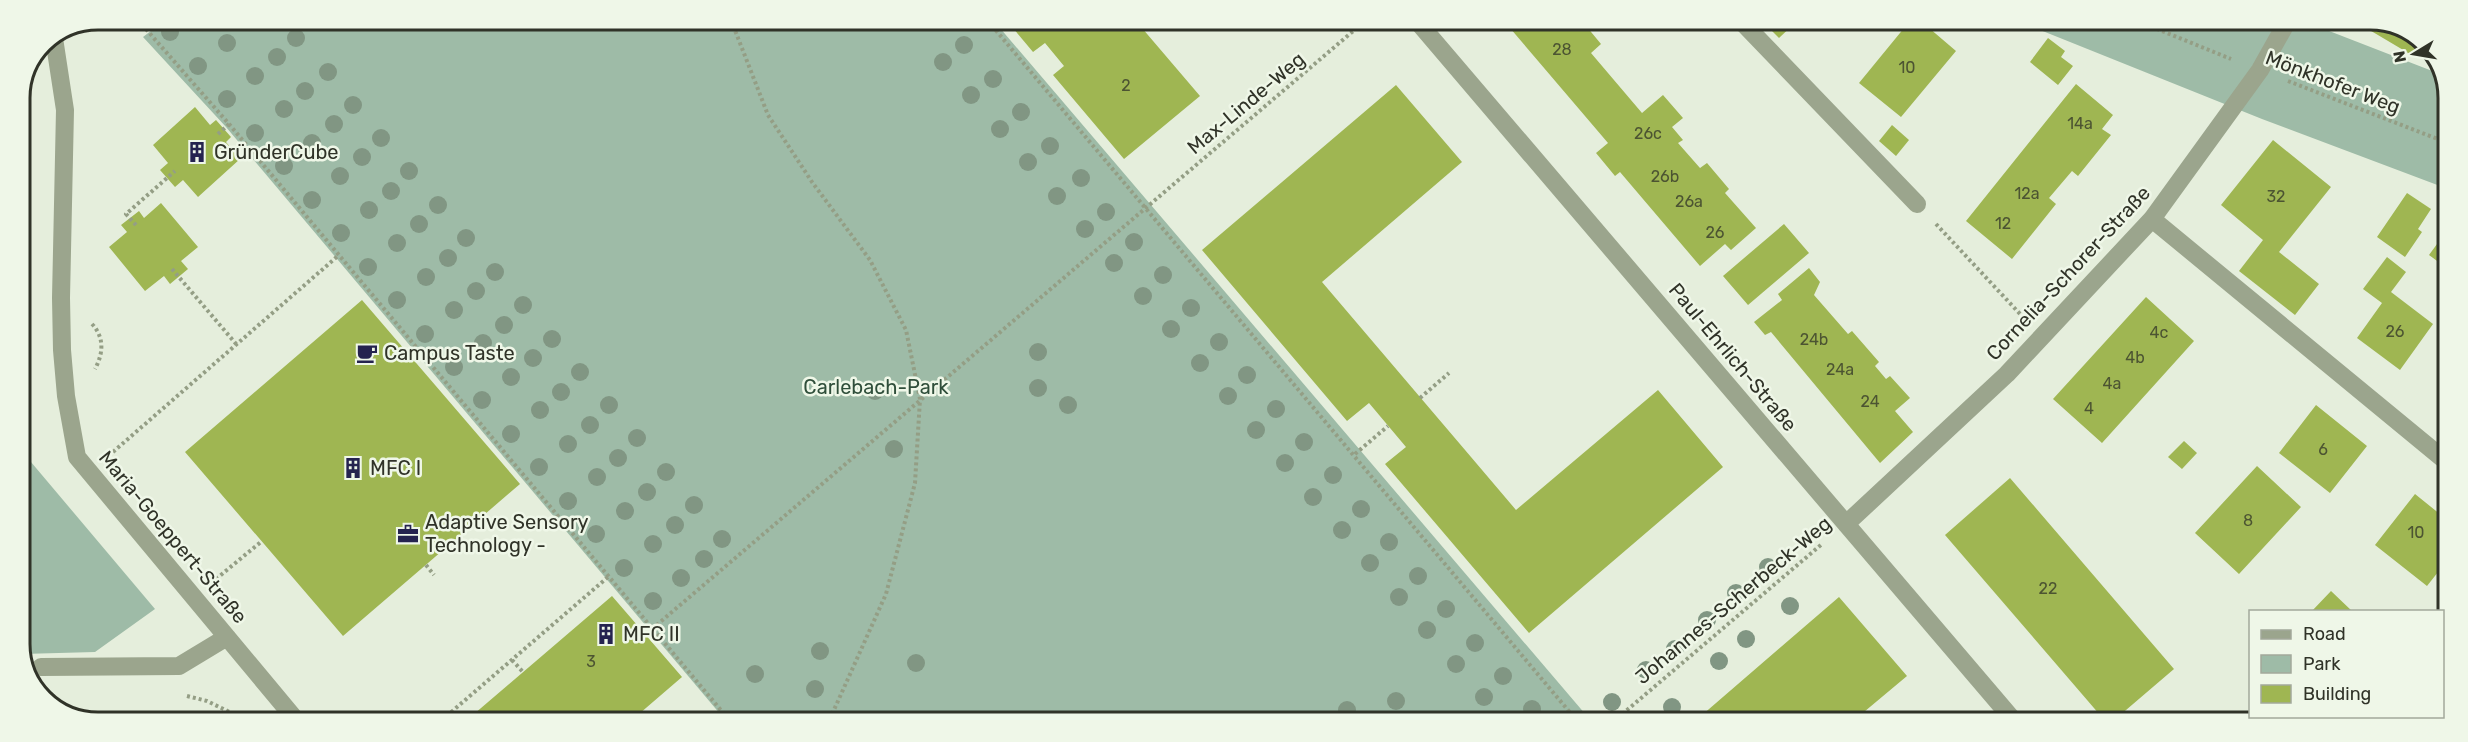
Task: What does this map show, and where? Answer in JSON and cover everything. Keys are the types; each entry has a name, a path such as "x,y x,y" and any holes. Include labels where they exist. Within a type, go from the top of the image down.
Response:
{"street":[{"name":"Paul-Ehrlich-Straße","path":"1425,30 2006,712"},
{"path":"1750,30 1917,204"},
{"name":"Cornelia-Schorer-Straße","path":"1846,524 2007,374 2152,219 2260,70 2282,30"},
{"name":"Maria-Goeppert-Straße","path":"56,45 65,110 62,350 66,396 77,457 290,712"},
{"path":"2152,219 2438,455"},
{"path":"41,667 179,666 227,637"}],"path":[{"path":"147,30 229,124 723,712"},
{"path":"735,30 768,115 812,182 870,260 906,330 920,399 915,483 886,594 833,712"},
{"path":"996,30 1355,454 1570,712"},
{"name":"Max-Linde-Weg","path":"652,629 1354,30"},
{"name":"Mönkhofer Weg","path":"2160,30 2438,139"},
{"path":"218,134 229,124"},
{"path":"136,225 126,214 176,171"},
{"path":"1917,204 2042,338"},
{"path":"90,472 339,255"},
{"path":"172,269 237,345"},
{"path":"1420,398 1449,373"},
{"path":"1355,454 1388,426"},
{"name":"Johannes-Scherbeck-Weg","path":"1625,712 1846,524"},
{"path":"242,558 262,542"},
{"path":"426,565 434,575"},
{"path":"451,712 608,577"},
{"path":"512,660 523,672"}],"green space":[{"name":"Carlebach-Park","path":"152,30 1002,30 1583,712 718,712 226,127 143,37"},
{"path":"2040,30 2327,30 2433,71 2438,94 2438,185 2262,119"},
{"path":"30,461 155,609 95,652 31,654"}],"building":[{"path":"1015,30 1144,30 1200,96 1124,159 1053,75 1064,66 1045,43 1033,52"},
{"path":"1512,30 1589,30 1601,44 1591,53 1642,113 1663,95 1683,118 1672,127 1683,140 1678,143 1700,168 1707,163 1729,189 1725,193 1756,228 1731,250 1725,244 1700,266 1620,172 1615,176 1596,153 1608,143"},
{"path":"1771,30 1788,30 1779,38"},
{"path":"1902,30 1931,30 1956,51 1901,117 1859,83"},
{"path":"2369,30 2387,32 2408,41 2419,51 2415,57"},
{"path":"2048,38 2065,51 2061,57 2073,66 2058,85 2030,62"},
{"path":"2076,84 2113,115 2102,129 2111,135 2078,176 2072,171 2049,198 2056,204 2012,259 1966,221"},
{"path":"1396,85 1462,162 1322,282 1516,510 1658,390 1723,467 1529,633 1385,464 1406,447 1369,403 1347,421 1202,250"},
{"name":"GründerCube","path":"195,107 210,125 216,120 231,137 226,142 240,159 198,197 183,180 175,187 160,170 168,163 153,145"},
{"path":"1892,125 1909,140 1896,156 1879,141"},
{"path":"2273,140 2331,187 2279,252 2319,284 2295,315 2239,271 2263,240 2221,205"},
{"path":"2407,193 2431,209 2418,229 2422,232 2405,257 2377,237"},
{"path":"161,203 198,247 181,261 188,269 170,284 164,276 145,291 109,247 127,232 121,225 139,211 144,218"},
{"path":"1784,224 1809,253 1748,305 1723,276"},
{"path":"2438,243 2438,262 2429,255"},
{"path":"2387,257 2406,272 2391,292 2433,324 2400,370 2357,338 2382,303 2363,289"},
{"path":"1809,268 1820,282 1814,295 1848,334 1852,331 1879,362 1875,366 1886,379 1890,376 1910,398 1895,411 1913,432 1880,463 1771,332 1765,335 1754,322 1782,300 1778,294"},
{"path":"2146,297 2194,341 2102,443 2053,399"},
{"name":"MFC I","path":"362,300 520,484 343,636 185,452"},
{"path":"2316,405 2367,446 2330,493 2279,453"},
{"path":"2184,441 2197,453 2182,469 2168,457"},
{"path":"2257,466 2301,507 2239,574 2195,533"},
{"path":"2010,478 2174,669 2124,712 2097,712 1945,535"},
{"path":"2415,494 2438,513 2438,572 2427,586 2375,545"},
{"path":"2331,591 2351,610 2313,610"},
{"name":"MFC II","path":"612,596 682,677 641,712 476,712"},
{"path":"1839,597 1907,676 1864,712 1706,712"}],"place":[{"name":"GründerCube","path":"197,152"},
{"name":"Campus Taste","path":"367,353"},
{"name":"MFC I","path":"353,468"},
{"name":"Adaptive Sensory Technology -","path":"408,534"},
{"name":"MFC II","path":"606,634"}]}
